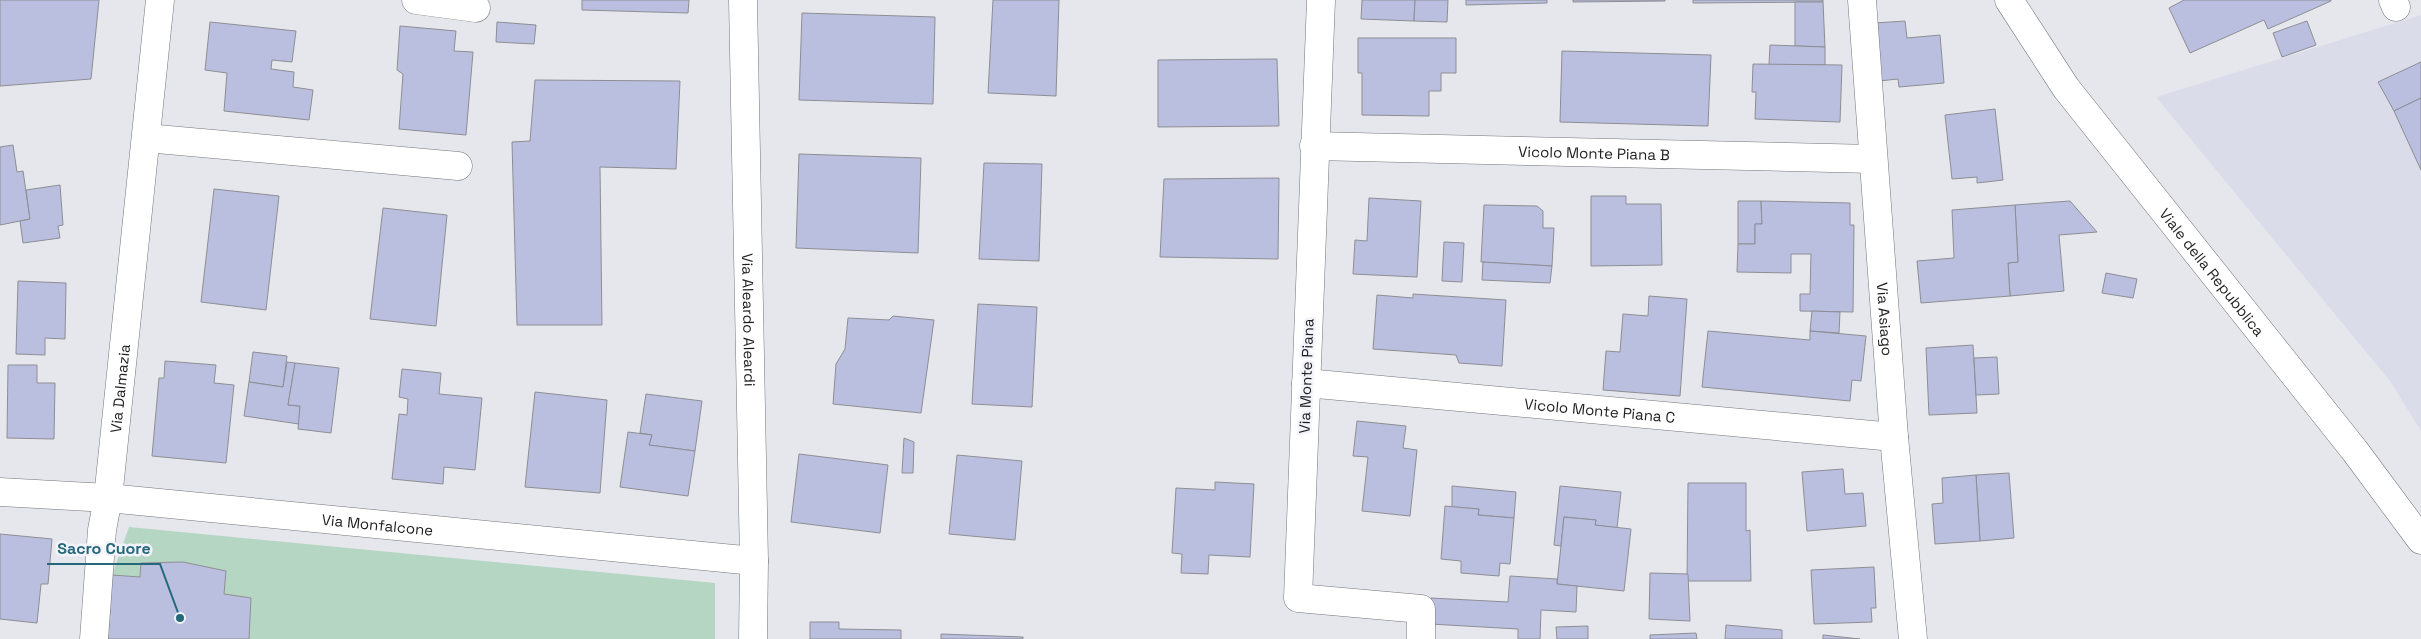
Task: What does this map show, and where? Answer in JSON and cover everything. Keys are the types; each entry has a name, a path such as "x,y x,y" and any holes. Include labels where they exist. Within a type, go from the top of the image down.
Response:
{"street":[{"name":"Via Dalmazia","path":"94,639 102,530 108,498 160,0"},
{"path":"416,0 476,8"},
{"name":"Via Aleardo Aleardi","path":"743,0 754,561 753,639"},
{"name":"Via Monte Piana","path":"1321,0 1298,598 1421,608 1421,639"},
{"name":"Via Asiago","path":"1862,0 1894,437 1913,639"},
{"name":"Viale della Repubblica","path":"2009,0 2066,88 2355,451 2421,540"},
{"path":"146,138 458,166"},
{"name":"Vicolo Monte Piana B","path":"1314,146 1873,159"},
{"name":"Vicolo Monte Piana C","path":"1306,383 1894,437"},
{"name":"Via Monfalcone","path":"0,492 108,498 754,561"}],"shaded area":[{"path":"2421,15 2421,431 2390,381 2156,97"}],"green space":[{"path":"129,527 715,583 715,639 249,639 251,598 224,594 226,571 183,562 141,563 140,577 112,575"}],"building":[{"path":"0,0 99,0 91,79 0,86"},
{"path":"582,0 689,0 688,13 582,10"},
{"path":"993,0 1059,0 1056,96 988,93"},
{"path":"1362,0 1415,0 1414,21 1361,19"},
{"path":"1415,0 1448,0 1447,22 1414,21"},
{"path":"1466,0 1547,0 1547,3 1466,5"},
{"path":"1573,0 1665,0 1665,1 1573,2"},
{"path":"1693,0 1823,0 1823,2 1693,3"},
{"path":"2184,0 2331,1 2268,29 2264,20 2190,53 2169,8"},
{"path":"1795,2 1823,2 1825,47 1795,46"},
{"path":"802,13 935,17 933,104 799,100"},
{"path":"1905,21 1907,38 1940,35 1944,83 1899,87 1898,79 1879,81 1875,23"},
{"path":"2307,21 2316,45 2282,57 2273,33"},
{"path":"210,22 296,31 292,62 272,60 271,69 294,72 293,87 313,90 309,120 224,111 227,73 205,70"},
{"path":"497,22 536,25 534,44 496,42"},
{"path":"400,26 456,31 454,51 473,52 466,135 399,129 403,74 397,70"},
{"path":"1358,38 1456,38 1456,73 1441,73 1441,91 1429,91 1429,116 1362,115 1362,73 1358,73"},
{"path":"1770,45 1825,47 1825,65 1769,65"},
{"path":"1562,51 1711,55 1708,126 1560,122"},
{"path":"1277,59 1279,126 1158,127 1158,60"},
{"path":"2421,62 2421,98 2394,111 2378,82"},
{"path":"1753,64 1842,65 1840,122 1755,119 1756,92 1752,92"},
{"path":"535,80 680,81 676,169 600,167 602,325 517,325 512,142 530,141"},
{"path":"2421,98 2421,170 2394,111"},
{"path":"1995,109 2003,180 1977,183 1977,177 1952,179 1945,115"},
{"path":"13,145 17,172 23,171 30,219 0,225 0,147"},
{"path":"799,154 921,158 918,253 796,248"},
{"path":"984,163 1042,164 1039,261 979,259"},
{"path":"1279,178 1278,259 1160,257 1164,179"},
{"path":"60,185 63,225 58,226 60,238 23,243 20,221 30,219 26,190"},
{"path":"214,189 279,196 266,310 201,302"},
{"path":"1591,196 1626,196 1626,204 1661,204 1662,265 1591,266"},
{"path":"1369,198 1421,201 1417,277 1353,274 1355,240 1367,241"},
{"path":"1738,201 1761,201 1762,224 1755,224 1755,244 1738,244"},
{"path":"1761,201 1850,203 1850,225 1854,225 1853,312 1800,311 1800,294 1810,294 1811,254 1791,254 1791,273 1737,272 1738,244 1755,244 1755,224 1762,224"},
{"path":"2070,201 2097,232 2059,235 2064,291 2010,296 2008,263 2018,262 2015,205"},
{"path":"1484,205 1537,206 1543,211 1543,228 1554,228 1552,266 1481,262"},
{"path":"2015,205 2018,262 2008,263 2010,296 1921,303 1917,261 1954,258 1952,210"},
{"path":"383,208 447,215 436,326 370,319"},
{"path":"1444,242 1464,243 1462,282 1442,281"},
{"path":"1483,262 1552,266 1550,283 1482,280"},
{"path":"2106,273 2137,279 2133,298 2102,293"},
{"path":"18,281 66,283 65,339 45,338 45,355 16,354"},
{"path":"1413,294 1506,300 1502,366 1459,363 1456,355 1373,349 1377,295 1413,298"},
{"path":"1649,296 1687,299 1680,396 1603,390 1606,351 1620,352 1623,314 1648,316"},
{"path":"978,304 1037,307 1032,407 972,404"},
{"path":"1812,311 1840,312 1839,333 1810,331"},
{"path":"893,316 934,320 921,413 833,404 836,364 845,349 848,318 889,320"},
{"path":"1708,331 1810,340 1810,331 1866,336 1861,381 1852,380 1850,401 1702,387"},
{"path":"1973,345 1977,413 1929,415 1926,348"},
{"path":"253,352 287,356 283,387 249,382"},
{"path":"1997,357 1999,394 1976,395 1974,358"},
{"path":"165,361 216,365 214,383 234,385 226,463 152,456 159,378 164,378"},
{"path":"287,362 295,363 288,405 300,406 299,424 244,416 249,382 283,387"},
{"path":"295,363 339,368 331,433 298,429 300,406 288,405"},
{"path":"8,365 37,365 37,383 55,383 54,439 7,438"},
{"path":"402,369 441,373 439,394 482,398 475,470 444,467 443,484 392,479 399,414 407,415 408,399 399,397"},
{"path":"535,392 607,400 600,493 525,487"},
{"path":"646,394 702,401 695,451 649,445 652,435 640,433"},
{"path":"1357,421 1406,426 1403,448 1417,450 1410,516 1362,511 1368,457 1353,456"},
{"path":"628,432 652,435 649,445 695,451 688,496 620,487"},
{"path":"904,438 914,442 913,473 902,473"},
{"path":"799,454 888,465 880,533 791,522"},
{"path":"957,455 1022,461 1015,540 949,534"},
{"path":"1843,469 1845,494 1863,493 1866,526 1807,531 1802,472"},
{"path":"2009,473 2014,538 1980,541 1976,475"},
{"path":"1976,475 1980,541 1935,544 1932,504 1943,503 1942,478"},
{"path":"1215,482 1254,484 1250,557 1209,555 1208,574 1181,573 1182,554 1172,553 1176,488 1215,490"},
{"path":"1688,483 1746,483 1746,531 1750,530 1751,581 1687,581"},
{"path":"1452,486 1516,492 1514,518 1478,515 1479,509 1452,507"},
{"path":"1560,486 1621,492 1617,528 1595,525 1596,520 1564,517 1561,546 1554,545"},
{"path":"1445,506 1479,509 1478,515 1514,518 1510,564 1500,563 1499,576 1461,573 1461,561 1441,559"},
{"path":"1564,517 1596,520 1595,525 1631,529 1624,591 1557,584"},
{"path":"0,534 52,539 48,584 41,584 37,623 0,619"},
{"path":"183,562 226,571 224,594 251,598 249,639 108,639 112,575 140,577 141,563"},
{"path":"1874,567 1876,608 1871,608 1872,622 1814,624 1811,570"},
{"path":"1650,573 1688,574 1690,621 1649,619"},
{"path":"1510,576 1557,579 1557,584 1577,586 1576,612 1541,610 1540,639 1518,639 1518,629 1430,624 1431,598 1508,602"},
{"path":"810,622 839,622 839,629 901,630 901,639 810,639"},
{"path":"1726,625 1782,630 1782,639 1725,639"},
{"path":"1588,626 1588,639 1557,639 1556,627"},
{"path":"1696,633 1697,639 1650,639 1650,635"},
{"path":"941,634 1023,637 1023,639 941,639"},
{"path":"1823,635 1860,639 1823,639"}],"place":[{"name":"Sacro Cuore","path":"180,618"}]}
